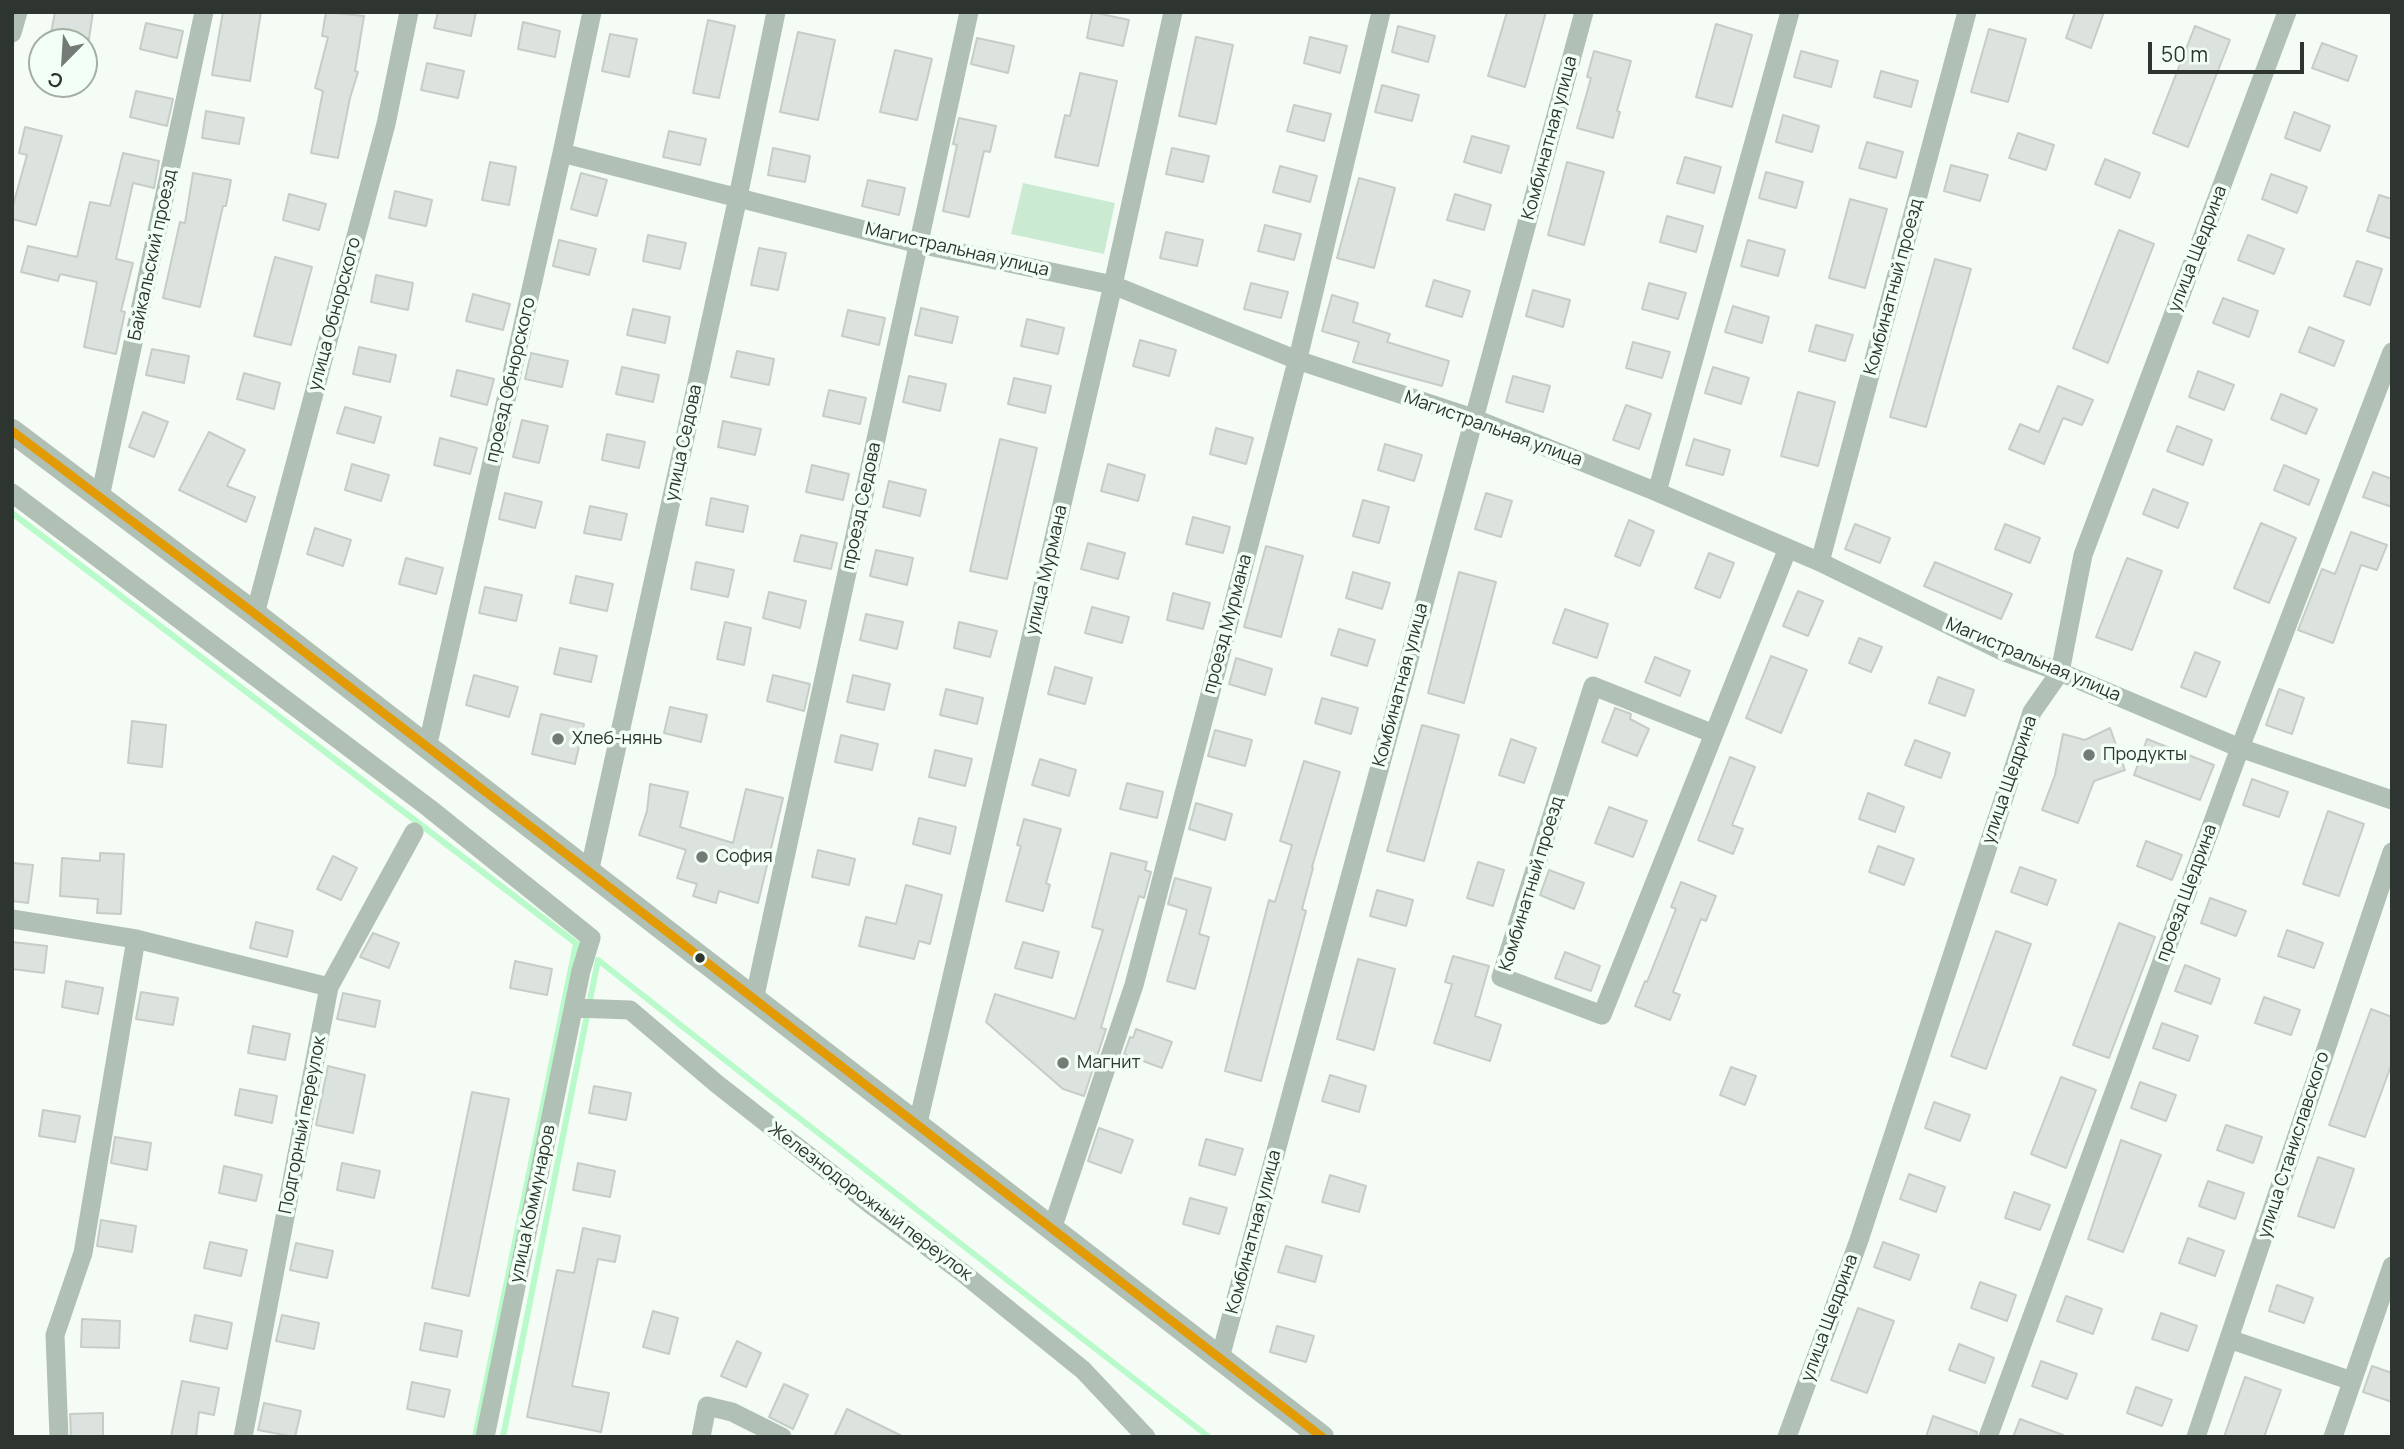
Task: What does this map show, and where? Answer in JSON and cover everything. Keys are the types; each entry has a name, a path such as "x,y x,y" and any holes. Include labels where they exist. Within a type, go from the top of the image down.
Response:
{"street":[{"path":"12,33 18,12"},
{"name":"Байкальский проезд","path":"100,497 204,12"},
{"name":"улица Обнорского","path":"255,614 386,124 409,12"},
{"name":"проезд Обнорского","path":"428,748 592,12"},
{"name":"улица Седова","path":"589,873 738,197 776,12"},
{"name":"проезд Седова","path":"754,1000 969,12"},
{"name":"улица Мурмана","path":"917,1127 1113,285 1173,12"},
{"name":"проезд Мурмана","path":"1052,1229 1134,985 1297,360 1381,12"},
{"name":"Комбинатная улица","path":"1220,1358 1584,12"},
{"path":"1657,492 1790,12"},
{"name":"Комбинатный проезд","path":"1820,562 1967,12"},
{"name":"улица Щедрина","path":"1787,1437 1859,1240 2032,712 2060,672 2083,555 2287,12"},
{"name":"Магистральная улица","path":"562,153 919,244 1113,285 1297,360 1474,418 1820,562 2002,651 2060,672 2240,748 2392,800"},
{"name":"проезд Щедрина","path":"1988,1437 2240,748 2392,352"},
{"path":"12,431 255,614 1322,1437"},
{"name":"улица Коммунаров","path":"12,493 429,808 591,939 581,971 485,1437"},
{"name":"Комбинатный проезд","path":"1714,734 1593,686 1500,977 1602,1014 1714,734 1788,548"},
{"name":"Подгорный переулок","path":"243,1437 329,987 414,832"},
{"name":"улица Станиславского","path":"2196,1437 2392,852"},
{"path":"12,919 136,939 329,987"},
{"path":"60,1437 55,1335 83,1254 136,939"},
{"name":"Железнодорожный переулок","path":"574,1008 630,1010 717,1084 963,1273 1083,1370 1146,1437"},
{"path":"2333,1437 2392,1266"},
{"path":"2230,1339 2352,1381"},
{"path":"701,1437 708,1406 732,1412 782,1437"}],"green space":[{"path":"1023,183 1115,203 1104,254 1011,234"}],"building":[{"path":"55,12 93,12 91,28 52,28"},
{"path":"223,12 261,12 250,81 212,75"},
{"path":"326,12 364,16 355,71 358,72 338,158 311,153 323,91 315,88 328,37 322,36"},
{"path":"438,12 476,12 471,36 434,28"},
{"path":"1092,12 1129,20 1123,46 1087,38"},
{"path":"1507,12 1546,12 1525,87 1488,76"},
{"path":"2075,12 2104,12 2091,48 2066,38"},
{"path":"708,20 735,26 719,98 693,93"},
{"path":"523,22 560,31 555,57 518,49"},
{"path":"146,23 183,31 177,58 140,49"},
{"path":"1716,24 1752,35 1732,107 1696,97"},
{"path":"1398,26 1435,36 1428,62 1392,52"},
{"path":"2195,26 2230,40 2188,147 2153,133"},
{"path":"1989,29 2026,39 2008,102 1971,92"},
{"path":"798,32 835,40 818,120 780,112"},
{"path":"610,34 637,39 629,77 602,71"},
{"path":"1196,37 1233,45 1216,124 1179,116"},
{"path":"1310,37 1347,46 1340,73 1304,63"},
{"path":"977,38 1014,46 1008,73 971,64"},
{"path":"2322,43 2357,56 2348,81 2312,68"},
{"path":"895,50 932,59 917,120 880,112"},
{"path":"1594,51 1631,61 1617,111 1620,112 1613,138 1577,128 1591,78 1587,77"},
{"path":"1801,51 1838,61 1831,87 1794,77"},
{"path":"427,63 464,71 458,98 421,90"},
{"path":"1881,71 1918,81 1911,107 1874,97"},
{"path":"1080,73 1117,81 1098,166 1055,157 1065,115 1070,116"},
{"path":"1382,85 1419,95 1412,121 1375,112"},
{"path":"136,91 173,99 167,126 130,117"},
{"path":"1294,105 1331,114 1324,141 1287,131"},
{"path":"206,111 244,118 239,144 202,138"},
{"path":"2294,112 2330,126 2320,151 2285,138"},
{"path":"1783,115 1819,126 1812,152 1776,142"},
{"path":"959,118 996,126 990,152 984,151 969,217 943,211 957,145 953,144"},
{"path":"25,127 62,136 36,225 12,219 12,209 27,155 19,153"},
{"path":"669,131 706,139 700,165 663,157"},
{"path":"2018,133 2054,145 2046,170 2009,158"},
{"path":"1472,136 1509,146 1501,173 1464,162"},
{"path":"1867,142 1903,152 1896,178 1859,168"},
{"path":"773,148 810,156 805,182 768,175"},
{"path":"1172,148 1209,156 1203,182 1166,174"},
{"path":"123,153 159,161 154,188 133,183 116,259 133,263 121,311 125,312 116,354 84,347 97,282 60,274 58,281 21,272 28,246 77,257 90,202 110,206"},
{"path":"1685,157 1721,167 1714,193 1677,183"},
{"path":"2105,159 2140,173 2130,198 2095,184"},
{"path":"490,162 516,167 509,205 482,200"},
{"path":"1567,162 1604,172 1584,245 1548,235"},
{"path":"1951,165 1988,175 1980,201 1944,191"},
{"path":"1280,166 1317,176 1310,202 1273,192"},
{"path":"1766,172 1803,182 1796,208 1759,198"},
{"path":"193,173 231,180 200,307 163,298 180,222 185,223"},
{"path":"581,173 607,180 597,216 571,209"},
{"path":"2271,174 2307,187 2297,213 2262,199"},
{"path":"1359,178 1395,188 1374,268 1337,258"},
{"path":"868,180 905,188 899,215 862,206"},
{"path":"395,191 432,200 426,226 389,218"},
{"path":"289,194 326,204 319,230 283,220"},
{"path":"1455,194 1491,205 1484,230 1447,220"},
{"path":"2379,195 2392,199 2392,239 2367,231"},
{"path":"1850,199 1887,209 1865,288 1829,278"},
{"path":"1667,216 1703,226 1696,252 1660,242"},
{"path":"1265,225 1301,234 1294,260 1258,251"},
{"path":"2119,230 2154,244 2108,363 2073,348"},
{"path":"1166,232 1203,240 1197,266 1160,258"},
{"path":"648,235 686,243 680,269 643,261"},
{"path":"2248,235 2284,249 2274,274 2238,260"},
{"path":"559,240 596,249 589,275 553,266"},
{"path":"1748,240 1785,250 1778,276 1741,266"},
{"path":"759,248 786,253 778,290 751,285"},
{"path":"275,257 312,267 291,345 254,336"},
{"path":"1935,259 1971,269 1926,427 1890,417"},
{"path":"2357,261 2382,269 2370,305 2344,296"},
{"path":"376,275 413,283 408,310 371,302"},
{"path":"1434,280 1470,291 1462,317 1426,306"},
{"path":"1251,283 1288,292 1281,318 1244,309"},
{"path":"1649,283 1686,293 1678,319 1642,309"},
{"path":"1533,290 1570,300 1563,327 1526,316"},
{"path":"473,294 510,304 503,330 466,321"},
{"path":"1332,295 1358,303 1353,322 1390,334 1387,342 1449,361 1442,386 1353,362 1359,342 1322,331"},
{"path":"2223,298 2258,311 2249,337 2213,323"},
{"path":"1733,306 1769,317 1762,343 1725,332"},
{"path":"921,308 958,317 952,343 915,335"},
{"path":"633,309 670,317 665,343 627,335"},
{"path":"848,310 885,318 879,345 842,336"},
{"path":"1027,319 1064,328 1058,354 1021,346"},
{"path":"1816,325 1853,335 1845,361 1809,351"},
{"path":"2309,327 2344,341 2334,366 2299,352"},
{"path":"1140,340 1176,350 1169,376 1133,366"},
{"path":"1633,342 1670,352 1662,378 1626,368"},
{"path":"359,347 396,355 390,382 353,374"},
{"path":"152,349 189,356 184,383 146,375"},
{"path":"737,351 774,359 769,385 731,377"},
{"path":"531,353 568,361 562,387 525,379"},
{"path":"622,367 659,375 653,402 616,394"},
{"path":"1713,367 1749,378 1741,404 1705,393"},
{"path":"457,370 494,379 487,405 451,396"},
{"path":"2198,371 2234,385 2224,410 2189,397"},
{"path":"244,373 280,383 274,409 237,399"},
{"path":"909,376 946,384 940,411 903,402"},
{"path":"1513,376 1550,386 1543,412 1506,402"},
{"path":"1014,378 1051,386 1045,413 1008,404"},
{"path":"2058,386 2093,400 2082,425 2063,418 2044,464 2009,449 2020,424 2039,432"},
{"path":"829,390 866,398 860,424 823,416"},
{"path":"1798,392 1835,402 1818,466 1781,456"},
{"path":"2281,394 2317,409 2306,434 2271,419"},
{"path":"1626,405 1651,414 1639,449 1613,440"},
{"path":"345,407 381,417 374,443 337,433"},
{"path":"143,412 168,422 154,457 129,447"},
{"path":"522,420 548,426 539,463 513,457"},
{"path":"723,421 761,429 755,455 718,447"},
{"path":"2177,426 2212,440 2203,465 2167,451"},
{"path":"1216,428 1253,438 1246,464 1210,454"},
{"path":"209,432 245,450 227,486 255,497 246,522 179,490"},
{"path":"607,434 645,442 639,468 602,460"},
{"path":"440,438 477,448 470,474 434,465"},
{"path":"1000,439 1037,448 1007,579 970,571"},
{"path":"1694,439 1730,450 1723,475 1686,465"},
{"path":"1385,444 1422,455 1414,481 1378,470"},
{"path":"352,464 389,475 381,501 345,490"},
{"path":"1108,464 1145,475 1138,501 1101,491"},
{"path":"812,465 849,474 843,500 806,492"},
{"path":"2284,465 2319,480 2309,505 2274,490"},
{"path":"2373,472 2392,479 2392,507 2363,497"},
{"path":"889,481 926,490 920,516 883,507"},
{"path":"2153,489 2188,503 2178,528 2143,514"},
{"path":"505,493 542,502 535,528 499,519"},
{"path":"1486,493 1512,501 1501,537 1475,529"},
{"path":"711,498 748,506 743,532 706,525"},
{"path":"1363,500 1389,507 1379,543 1353,536"},
{"path":"590,506 627,514 621,540 584,533"},
{"path":"1193,517 1230,527 1223,553 1186,544"},
{"path":"1629,520 1654,531 1640,566 1615,556"},
{"path":"2261,523 2296,538 2269,603 2234,588"},
{"path":"1855,524 1890,538 1880,563 1845,549"},
{"path":"2005,524 2040,538 2030,563 1995,549"},
{"path":"315,528 351,540 343,566 307,554"},
{"path":"2351,532 2387,545 2377,570 2361,565 2333,643 2298,630 2322,569 2335,574"},
{"path":"801,535 837,543 831,569 794,561"},
{"path":"1088,543 1125,553 1118,579 1081,569"},
{"path":"1266,546 1303,556 1281,637 1244,627"},
{"path":"876,550 913,558 907,585 870,576"},
{"path":"1709,553 1734,563 1720,598 1695,588"},
{"path":"406,558 443,568 436,594 399,584"},
{"path":"2127,558 2162,571 2132,650 2096,637"},
{"path":"696,562 734,570 728,597 691,589"},
{"path":"1935,562 2012,594 2001,619 1924,586"},
{"path":"1353,572 1390,583 1382,609 1346,598"},
{"path":"1459,572 1496,582 1464,703 1428,693"},
{"path":"576,576 613,584 607,611 570,603"},
{"path":"485,587 522,595 516,621 479,613"},
{"path":"1798,591 1823,601 1808,636 1783,626"},
{"path":"769,592 806,601 800,628 763,618"},
{"path":"1173,593 1210,603 1203,629 1167,620"},
{"path":"1092,607 1129,617 1122,643 1085,633"},
{"path":"1565,609 1608,624 1597,658 1553,643"},
{"path":"866,614 903,622 897,649 860,640"},
{"path":"725,622 751,628 744,665 717,659"},
{"path":"959,622 997,631 990,657 954,648"},
{"path":"1339,629 1375,640 1367,666 1331,655"},
{"path":"1859,638 1882,647 1871,672 1849,663"},
{"path":"560,648 597,656 591,682 554,674"},
{"path":"2195,652 2220,662 2206,697 2181,687"},
{"path":"1771,656 1807,670 1781,733 1746,718"},
{"path":"1655,657 1690,671 1680,696 1645,682"},
{"path":"1236,658 1272,669 1265,695 1229,684"},
{"path":"1055,667 1092,678 1085,704 1048,694"},
{"path":"474,675 518,687 509,717 466,705"},
{"path":"773,675 810,684 804,711 767,701"},
{"path":"853,675 890,684 884,710 847,702"},
{"path":"1938,677 1974,690 1965,716 1929,703"},
{"path":"946,689 983,698 977,724 940,715"},
{"path":"2279,689 2304,698 2292,734 2266,725"},
{"path":"1322,698 1358,708 1351,734 1315,723"},
{"path":"670,707 707,715 701,742 664,733"},
{"path":"1615,708 1631,714 1630,719 1649,729 1637,756 1602,742"},
{"name":"Хлеб-нянь","path":"541,714 584,724 575,764 532,754"},
{"path":"132,721 166,725 162,767 128,763"},
{"path":"1422,725 1459,735 1424,861 1387,851"},
{"name":"Продукты","path":"2110,728 2125,770 2094,781 2078,823 2042,810 2055,775 2063,734 2085,740"},
{"path":"1215,730 1252,740 1245,766 1208,756"},
{"path":"841,735 878,744 872,770 835,762"},
{"path":"1511,739 1536,748 1524,783 1499,775"},
{"path":"2147,739 2214,765 2200,800 2134,775"},
{"path":"1915,740 1950,753 1941,778 1905,765"},
{"path":"935,750 972,759 965,786 929,777"},
{"path":"1730,757 1755,767 1732,825 1743,829 1733,854 1698,840"},
{"path":"1040,759 1076,770 1069,796 1032,785"},
{"path":"1304,761 1340,772 1312,867 1302,909 1306,911 1261,1081 1225,1071 1269,900 1275,902 1292,845 1280,841"},
{"path":"2252,779 2288,792 2279,817 2243,805"},
{"path":"1127,783 1163,792 1157,818 1120,809"},
{"path":"650,784 688,792 680,827 733,843 746,789 783,798 758,903 719,891 716,903 693,896 697,884 677,878 686,850 639,835 647,811"},
{"path":"1868,793 1904,807 1895,832 1859,819"},
{"path":"1196,803 1232,814 1225,840 1189,829"},
{"path":"1609,807 1647,821 1633,857 1595,843"},
{"path":"2328,811 2364,824 2339,896 2303,884"},
{"path":"919,818 956,827 950,854 913,844"},
{"path":"1024,819 1061,829 1046,883 1050,885 1043,911 1006,901 1021,846 1017,845"},
{"path":"2146,841 2182,855 2172,880 2137,866"},
{"path":"1878,846 1914,859 1904,885 1869,872"},
{"path":"818,850 855,859 849,885 812,877"},
{"path":"100,853 124,854 121,914 97,913 98,899 60,896 62,858 100,861"},
{"path":"1111,853 1147,862 1145,870 1151,872 1144,898 1139,896 1101,1028 1106,1029 1084,1096 1063,1089 986,1022 995,994 1075,1019 1103,930 1092,927"},
{"path":"333,856 357,868 341,900 317,889"},
{"path":"1478,862 1504,870 1493,906 1467,898"},
{"path":"12,863 33,865 28,903 12,901"},
{"path":"2020,867 2056,880 2047,905 2011,892"},
{"path":"1549,870 1584,883 1574,909 1540,895"},
{"path":"1175,878 1211,888 1199,934 1209,937 1195,989 1167,981 1187,910 1168,904"},
{"path":"1681,882 1716,896 1706,921 1701,919 1673,992 1680,995 1670,1020 1635,1006 1676,909 1671,907"},
{"path":"906,885 942,895 930,944 919,941 914,959 859,946 866,917 896,924"},
{"path":"1377,890 1413,900 1406,926 1370,916"},
{"path":"2210,898 2246,911 2236,936 2201,923"},
{"path":"256,922 293,931 287,957 250,948"},
{"path":"2119,923 2155,937 2109,1058 2073,1045"},
{"path":"2287,930 2323,943 2314,968 2278,956"},
{"path":"1996,931 2031,944 1986,1069 1951,1056"},
{"path":"373,933 399,943 389,968 360,957"},
{"path":"12,942 47,946 44,973 12,969"},
{"path":"1023,942 1059,952 1052,978 1015,968"},
{"path":"1565,952 1600,966 1591,991 1555,978"},
{"path":"1453,956 1489,966 1475,1016 1501,1025 1490,1061 1434,1043 1452,984 1445,982"},
{"path":"1358,959 1395,969 1374,1050 1337,1039"},
{"path":"515,961 552,969 547,995 510,988"},
{"path":"2185,965 2220,979 2211,1004 2175,991"},
{"path":"66,981 103,988 98,1014 62,1007"},
{"path":"141,992 178,998 173,1025 136,1019"},
{"path":"343,993 380,1001 375,1027 337,1019"},
{"path":"2264,997 2300,1010 2291,1035 2255,1023"},
{"path":"2371,1009 2392,1017 2392,1063 2365,1137 2329,1125"},
{"path":"2162,1023 2198,1036 2189,1061 2153,1048"},
{"path":"253,1026 290,1034 285,1060 248,1053"},
{"path":"1136,1029 1172,1042 1162,1068 1124,1054"},
{"path":"328,1066 365,1075 353,1133 316,1125"},
{"path":"1731,1067 1756,1076 1745,1105 1720,1095"},
{"path":"1330,1075 1366,1086 1359,1112 1322,1101"},
{"path":"2061,1077 2096,1090 2066,1168 2031,1154"},
{"path":"2140,1082 2176,1095 2166,1121 2131,1108"},
{"path":"594,1086 631,1093 626,1120 589,1113"},
{"path":"240,1089 277,1096 272,1123 235,1115"},
{"path":"472,1092 509,1099 469,1296 432,1288"},
{"path":"1934,1102 1970,1115 1960,1141 1925,1128"},
{"path":"43,1110 80,1116 75,1142 39,1136"},
{"path":"2226,1125 2262,1137 2253,1163 2217,1150"},
{"path":"1099,1128 1133,1140 1121,1173 1088,1161"},
{"path":"115,1137 151,1143 147,1170 111,1163"},
{"path":"1206,1139 1243,1149 1235,1175 1199,1165"},
{"path":"2121,1140 2161,1155 2123,1252 2088,1239"},
{"path":"2318,1157 2354,1169 2334,1228 2298,1216"},
{"path":"342,1163 380,1171 374,1198 337,1190"},
{"path":"578,1163 615,1171 610,1197 573,1190"},
{"path":"224,1166 262,1175 256,1201 219,1193"},
{"path":"1909,1174 1945,1187 1936,1212 1900,1199"},
{"path":"1330,1175 1366,1186 1359,1212 1322,1202"},
{"path":"2208,1181 2244,1193 2235,1219 2199,1206"},
{"path":"2014,1192 2050,1205 2040,1230 2005,1218"},
{"path":"1190,1198 1227,1208 1219,1234 1183,1224"},
{"path":"101,1220 136,1226 132,1252 97,1246"},
{"path":"583,1228 620,1236 615,1262 598,1259 572,1386 609,1393 601,1432 527,1417 557,1270 574,1273"},
{"path":"2188,1238 2224,1251 2215,1276 2179,1263"},
{"path":"210,1242 247,1250 241,1276 204,1268"},
{"path":"1883,1242 1919,1255 1910,1280 1874,1267"},
{"path":"296,1243 333,1251 327,1278 290,1270"},
{"path":"1286,1246 1322,1256 1315,1282 1278,1272"},
{"path":"1980,1282 2016,1295 2007,1321 1971,1308"},
{"path":"2277,1285 2313,1298 2304,1323 2269,1311"},
{"path":"2066,1296 2102,1309 2093,1334 2057,1321"},
{"path":"1858,1308 1894,1321 1867,1393 1831,1380"},
{"path":"653,1311 678,1318 669,1354 643,1347"},
{"path":"2161,1313 2197,1326 2188,1351 2152,1339"},
{"path":"195,1315 232,1323 227,1349 190,1341"},
{"path":"282,1315 319,1323 314,1349 276,1341"},
{"path":"82,1319 120,1321 119,1348 81,1347"},
{"path":"425,1323 462,1331 457,1357 420,1350"},
{"path":"1277,1326 1314,1336 1306,1362 1270,1352"},
{"path":"737,1341 761,1353 746,1387 721,1376"},
{"path":"1959,1344 1994,1358 1985,1383 1949,1370"},
{"path":"2041,1361 2077,1374 2067,1399 2032,1386"},
{"path":"2372,1366 2392,1373 2392,1402 2363,1392"},
{"path":"2245,1377 2281,1390 2264,1437 2224,1437"},
{"path":"182,1381 219,1388 214,1415 199,1412 196,1437 171,1437"},
{"path":"412,1382 450,1390 444,1417 407,1409"},
{"path":"784,1384 808,1395 793,1429 769,1417"},
{"path":"2136,1387 2172,1400 2162,1426 2127,1413"},
{"path":"264,1403 301,1411 295,1437 258,1430"},
{"path":"847,1409 904,1437 834,1437"},
{"path":"103,1413 103,1437 71,1437 70,1414"},
{"path":"1933,1416 1977,1432 1976,1437 1926,1437"},
{"path":"2020,1419 2063,1435 2063,1437 2013,1437"}],"waterway":[{"path":"12,513 581,947"},
{"path":"475,1437 576,944"},
{"path":"503,1437 598,960 1209,1437"}],"transit line":[{"path":"12,431 255,614 1322,1437"}],"place":[{"name":"Хлеб-нянь","path":"558,739"},
{"name":"Продукты","path":"2089,755"},
{"name":"София","path":"702,857"},
{"name":"Магнит","path":"1063,1063"}]}
